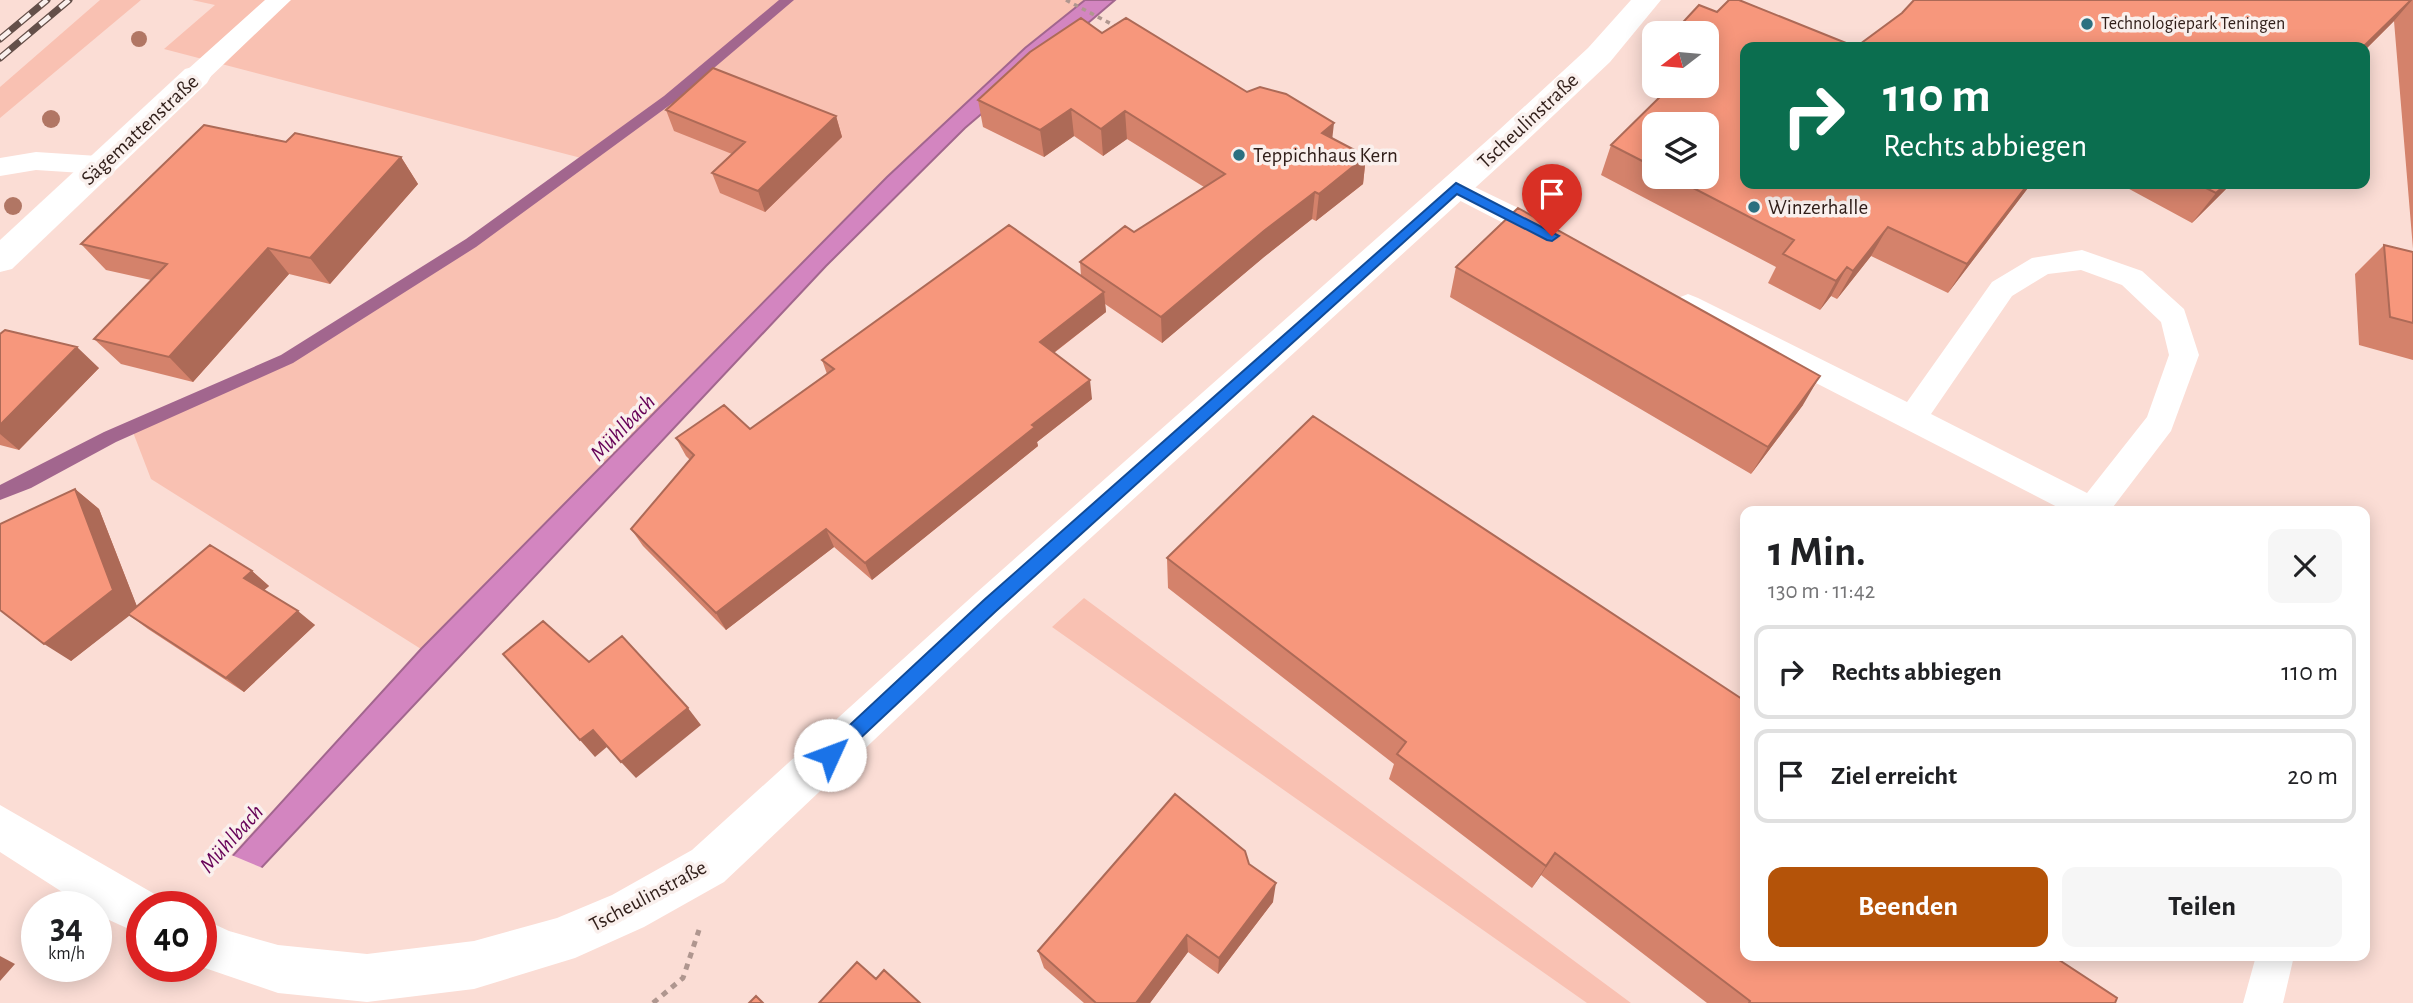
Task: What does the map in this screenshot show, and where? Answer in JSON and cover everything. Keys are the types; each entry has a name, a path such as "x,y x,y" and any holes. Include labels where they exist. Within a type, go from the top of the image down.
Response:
{"street":[{"name":"Tscheulinstraße","path":"217,948 278,969 363,990 474,965 558,942 628,911 708,866 1000,596 1456,187 1599,55 1647,0"},
{"name":"Sägemattenstraße","path":"0,260 88,178 98,165 196,76"},
{"path":"0,827 124,903"}],"lane":[{"name":"Sägemattenstraße","path":"196,76 279,0"},
{"path":"0,167 15,162 55,160 98,165"},
{"path":"1456,187 1567,244"},
{"path":"1912,418 2002,289 2042,265 2082,260 2132,278 2174,317 2184,355 2160,422 2097,506"},
{"path":"1665,293 2086,506"},
{"path":"2263,1003 2274,961"}],"path":[{"path":"1067,1 1118,27"},
{"path":"653,1003 683,978 696,944 708,866"}],"shaded area":[{"path":"100,0 141,0 0,118 0,87"},
{"path":"192,0 1085,0 1025,48 887,177 421,649 151,479 131,427 287,359 471,243 585,159 164,49 215,5"},
{"path":"1085,0 1115,0 965,128 826,266 217,915 217,891 201,891 421,649 887,177 1025,48"},
{"path":"1084,598 1631,1003 1587,1003 1052,627"}],"pier":[{"path":"229,854 265,869 217,918 217,891 196,891"},
{"path":"126,970 126,982 164,982 147,1003 119,1003 106,992"}],"building":[{"path":"1729,0 1739,0 1844,42 1740,42 1740,189 2024,189 1967,264 1888,227 1853,271 1847,267 1836,281 1783,254 1794,240 1695,189 1719,189 1719,112 1645,112 1659,98 1719,98 1719,21 1684,21 1699,5 1717,12"},
{"path":"1914,0 2411,0 2368,42 1863,42 1902,13"},
{"path":"1081,18 1102,33 1126,18 1247,92 1260,87 1286,94 1334,123 1322,133 1366,156 1319,194 1315,192 1265,230 1161,317 1080,262 1125,226 1134,232 1225,174 1125,111 1101,129 1071,109 1040,130 978,100 1030,52"},
{"path":"713,68 836,116 758,191 712,173 745,142 666,110"},
{"path":"1642,115 1642,161 1611,145"},
{"path":"204,125 286,142 295,133 401,157 310,258 268,248 169,357 94,339 167,264 81,244"},
{"path":"1518,208 1820,376 1768,447 1456,267"},
{"path":"1009,225 1104,292 1040,342 1090,380 865,563 826,529 716,613 631,529 694,455 676,438 724,405 750,429 834,369 822,360"},
{"path":"2384,245 2413,252 2413,323 2390,317"},
{"path":"5,330 77,347 0,425 0,334"},
{"path":"1313,416 1740,698 1740,961 2061,961 2117,998 2115,1003 1749,1003 1750,1001 1555,853 1546,866 1397,754 1406,742 1167,558"},
{"path":"75,489 113,590 44,644 0,610 0,524"},
{"path":"210,545 252,571 244,578 298,611 226,678 128,614"},
{"path":"543,621 589,662 622,636 688,708 621,762 593,730 580,740 503,654"},
{"path":"1175,794 1245,851 1249,864 1276,883 1219,958 1187,935 1136,1003 1096,1003 1038,951"},
{"path":"857,962 876,979 884,970 920,1003 819,1003"},
{"path":"756,996 763,1003 749,1003"}],"waterway":[{"path":"0,493 25,483 110,437 287,359 471,243 669,99 787,0"}],"railway":[{"path":"0,39 47,0"},
{"path":"0,58 69,0"}],"place":[{"name":"Technologiepark Teningen","path":"2087,24"},
{"name":"Teppichhaus Kern","path":"1239,155"},
{"name":"Winzerhalle","path":"1754,207"}],"route":[{"path":"830,755 990,606 1456,187 1552,236"}],"water label":[{"name":"Mühlbach","path":"623,428"},
{"name":"Mühlbach","path":"232,839"}]}
